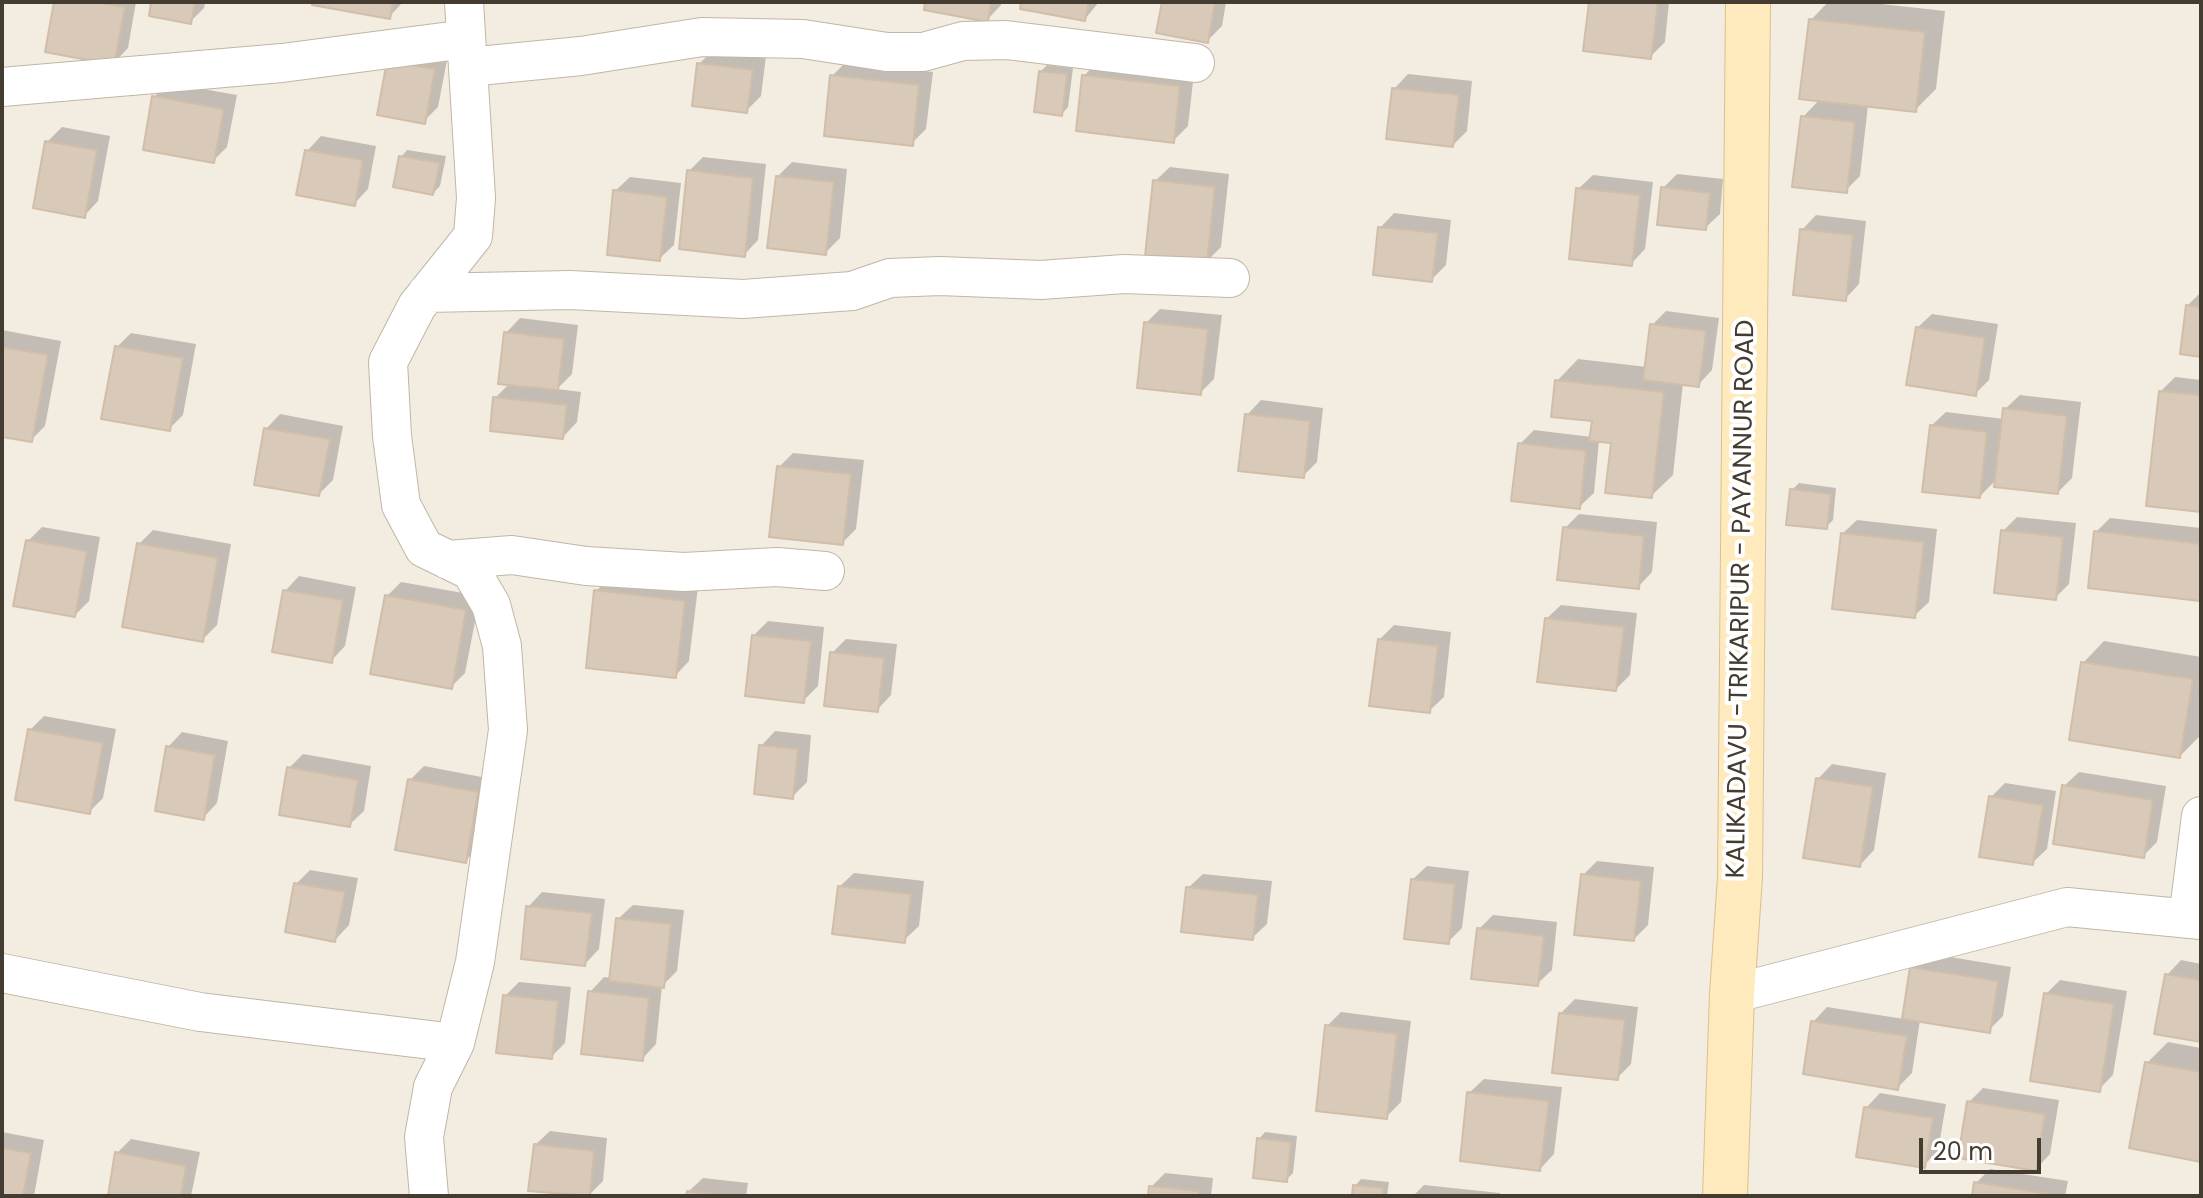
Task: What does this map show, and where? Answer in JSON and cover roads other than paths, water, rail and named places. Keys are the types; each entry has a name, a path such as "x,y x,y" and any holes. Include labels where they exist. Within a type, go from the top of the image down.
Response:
{"main road":[{"name":"KALIKADAVU -TRIKARIPUR - PAYANNUR ROAD","path":"1725,1196 1732,994 1740,877 1748,2"}],"street":[{"path":"429,1196 424,1137 433,1087 455,1043 475,962 508,730 502,646 491,605 471,571 424,548 401,505 392,436 388,362 417,306 473,236 476,198 464,2"},
{"path":"2,87 282,63 467,53 581,56 702,37 803,39 887,52 923,52 963,41 1006,40 1195,63"},
{"path":"427,293 570,290 743,299 852,291 890,278 940,276 1041,280 1124,274 1230,278"},
{"path":"448,560 512,555 586,566 684,572 777,567 825,571"},
{"path":"1732,994 2067,907 2195,919 2201,816"},
{"path":"2,973 200,1012 455,1043"}]}
